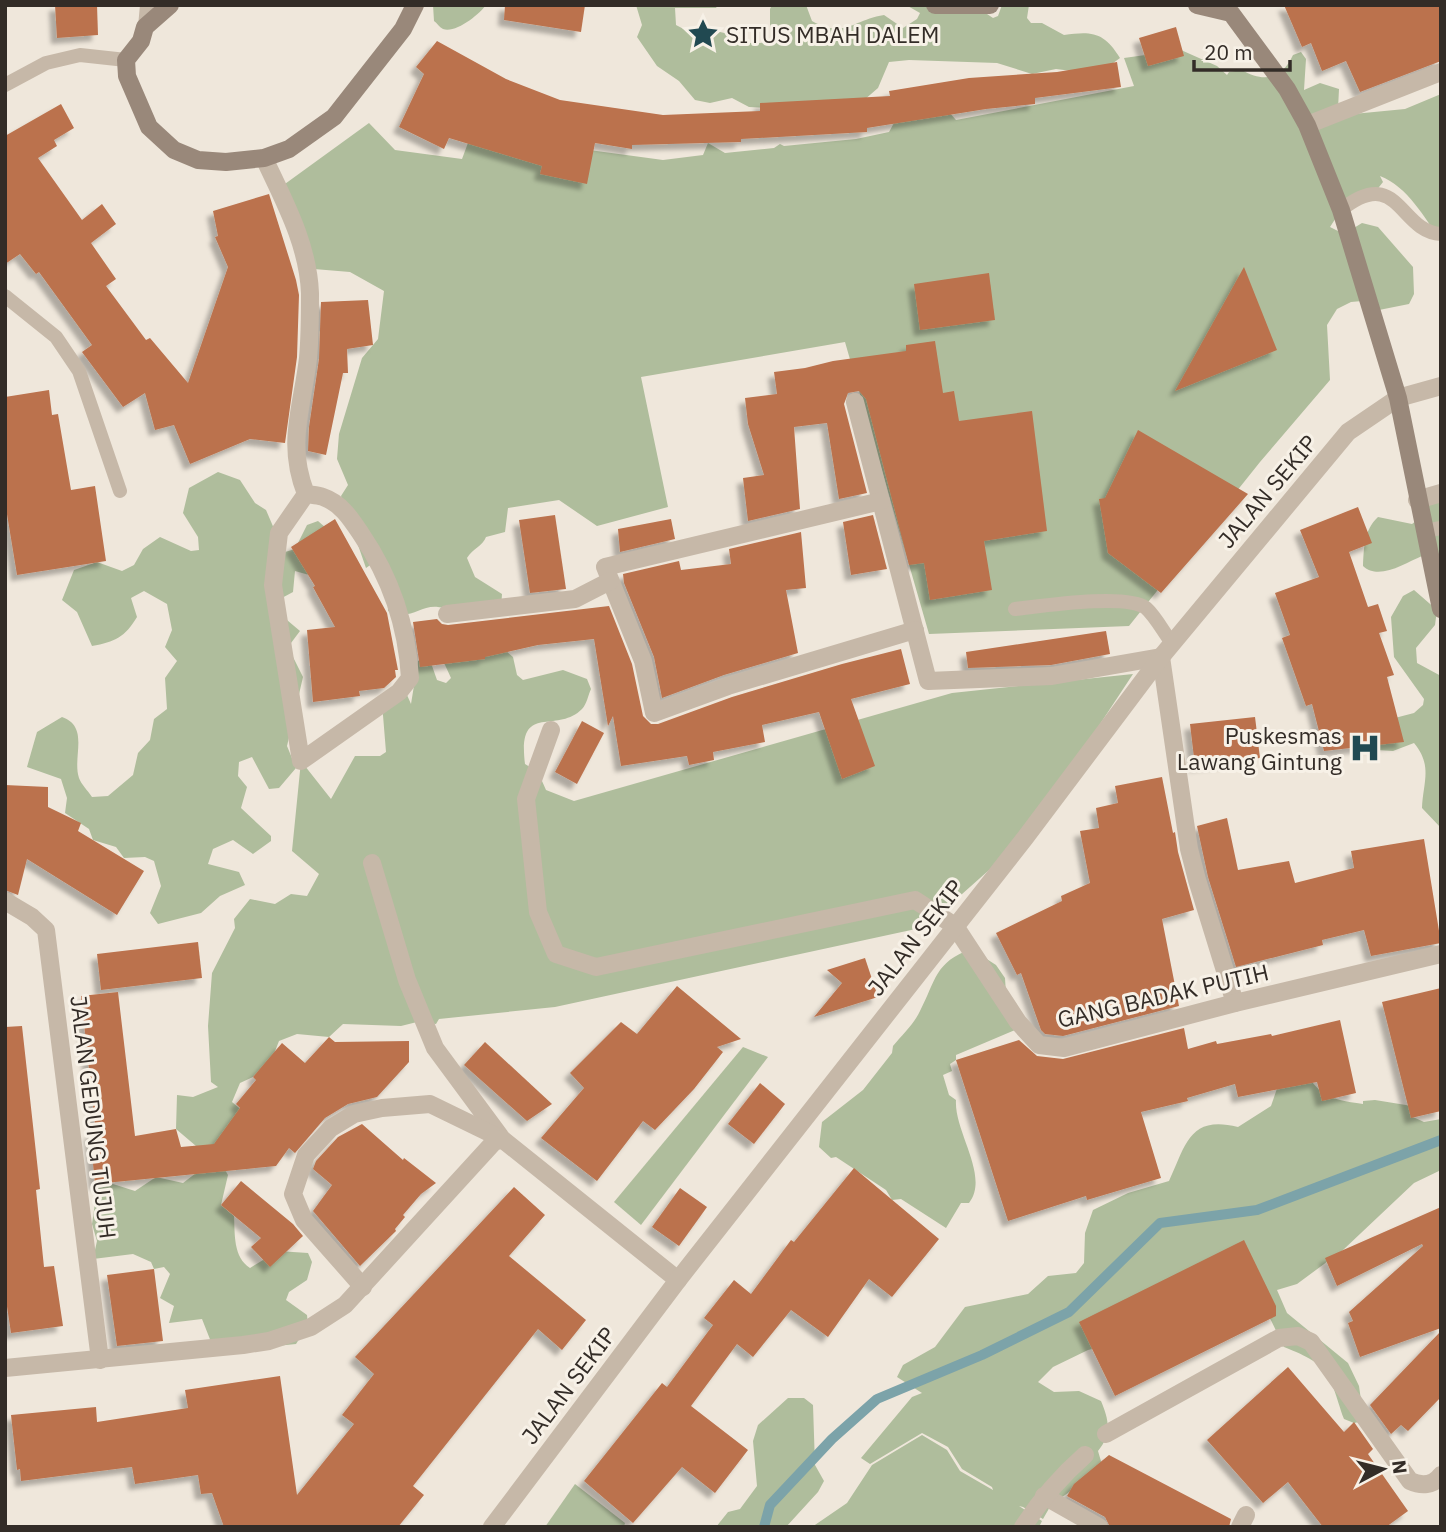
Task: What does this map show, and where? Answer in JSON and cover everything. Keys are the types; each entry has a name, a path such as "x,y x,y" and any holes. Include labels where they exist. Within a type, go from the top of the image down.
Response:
{"main road":[{"path":"170,5 145,27 141,41 126,60 127,76 149,127 174,150 198,160 226,162 264,158 289,149 334,117 403,29 415,5"},
{"path":"935,5 990,5"},
{"path":"1197,5 1232,9 1287,89 1307,125 1341,210 1398,398 1417,500 1432,530 1441,608"}],"street":[{"path":"1307,125 1441,72"},
{"path":"264,158 297,228 310,291 308,356 295,447 296,464 306,494"},
{"name":"JALAN SEKIP","path":"492,1527 678,1280 1032,829 1166,650 1348,432 1398,398 1441,386"},
{"path":"855,402 928,681 1052,676 1166,650 1189,849 1196,880 1235,1003"},
{"path":"1417,500 1441,493"},
{"path":"306,494 324,497 346,512 378,560 391,586 401,617 408,648 410,678 400,692 302,761 274,585 279,533 306,494"},
{"path":"881,501 605,567 643,661 654,713 728,686 915,630"},
{"path":"447,614 575,599 610,581"},
{"path":"551,730 526,799 538,912 556,954 596,967 915,900 955,926"},
{"path":"372,863 407,980 435,1048 502,1139"},
{"name":"JALAN GEDUNG TUJUH","path":"5,901 32,917 46,930 100,1360"},
{"name":"GANG BADAK PUTIH","path":"955,926 1017,1022 1040,1045 1064,1048 1235,1003 1441,954"},
{"path":"363,1287 304,1220 293,1194 306,1155 331,1128 354,1114 382,1108 430,1104 502,1139 678,1280"},
{"path":"5,1368 269,1341 293,1334 326,1319 363,1287 494,1142 502,1139"},
{"path":"1106,1434 1279,1338 1298,1336 1311,1342 1410,1481 1418,1485 1429,1484 1441,1475"},
{"path":"1023,1527 1062,1474 1084,1455"},
{"path":"1044,1496 1098,1527"}],"lane":[{"path":"145,27 146,5"},
{"path":"5,85 47,63 79,55 126,60"},
{"path":"1341,210 1366,194 1383,195 1398,203 1423,228 1441,234"},
{"path":"5,296 56,337 79,371 120,491"},
{"path":"1015,609 1110,600 1129,602 1145,607 1166,650"}],"green space":[{"path":"433,5 486,5 467,22 448,30 434,21"},
{"path":"636,5 718,5 716,8 675,8 676,25 697,36 720,32 756,43 770,39 772,5 806,5 812,21 832,28 848,27 884,15 903,28 917,19 920,13 906,5 943,5 965,14 981,10 993,18 998,16 1002,5 1029,5 1027,18 1031,23 1042,23 1064,35 1096,35 1103,38 1120,58 1105,69 1080,72 1056,69 1032,74 997,63 909,60 889,62 878,88 856,107 803,110 749,107 732,98 710,103 695,100 679,81 657,66 637,37 642,25"},
{"path":"1181,50 1217,66 1227,75 1229,72 1242,70 1258,77 1278,74 1293,55 1301,52 1306,59 1304,90 1320,83 1339,89 1338,109 1343,115 1405,109 1441,94 1441,241 1407,195 1380,176 1383,182 1368,201 1341,210 1330,227 1344,234 1362,223 1378,227 1413,267 1414,294 1409,304 1379,310 1362,301 1351,302 1337,309 1327,325 1330,380 1260,462 1129,626 929,634 845,342 641,377 668,507 597,526 559,500 508,508 505,532 486,537 467,558 475,577 502,594 501,609 477,619 438,607 402,615 388,611 387,578 379,559 366,568 341,496 348,485 337,459 339,434 362,358 378,339 384,291 350,272 314,269 278,189 369,123 395,150 462,159 478,116 545,144 663,160 703,155 708,143 725,153 774,148 780,144 784,146 856,139 889,132 894,123 942,104 956,120 1134,86 1124,58"},
{"path":"218,472 240,480 255,503 266,510 275,531 275,555 295,549 307,525 318,521 350,549 316,577 295,571 293,592 280,599 281,615 300,631 288,647 303,677 287,746 296,768 279,788 269,789 252,757 239,762 238,776 247,787 241,808 271,836 271,841 253,854 233,840 213,849 208,864 239,872 245,885 220,896 201,913 158,924 150,913 161,886 154,861 145,857 124,858 116,847 93,840 89,829 65,813 67,798 61,779 27,767 37,732 62,717 70,722 78,735 77,770 79,778 92,797 108,796 133,775 138,753 150,740 154,719 167,709 165,678 177,661 165,647 172,630 167,604 144,591 131,598 137,617 124,634 107,643 92,646 77,612 62,600 74,570 97,562 122,571 134,565 143,549 160,537 191,551 199,550 198,537 183,513 189,488"},
{"path":"1422,501 1441,501 1441,584 1422,556 1384,571 1377,572 1363,566 1366,539 1373,522 1378,517 1412,524 1420,518"},
{"path":"1414,590 1437,610 1435,625 1416,648 1417,663 1441,676 1441,828 1422,808 1425,767 1420,751 1414,743 1393,751 1377,750 1391,719 1414,713 1423,705 1424,699 1394,657 1391,617 1403,596"},
{"path":"506,651 513,657 517,675 523,680 563,670 587,679 591,689 582,709 561,720 533,726 527,732 524,745 525,764 538,772 546,790 574,801 952,693 1133,674 1025,838 925,927 555,1007 439,1019 436,1024 343,1024 329,1037 297,1034 279,1041 272,1059 253,1077 240,1083 232,1102 244,1112 218,1158 228,1175 221,1205 234,1216 240,1258 250,1268 278,1251 308,1253 312,1262 307,1280 289,1292 286,1300 307,1315 308,1325 296,1344 215,1352 202,1319 169,1323 174,1306 160,1298 170,1274 164,1267 154,1269 151,1262 133,1254 93,1259 97,1241 92,1224 97,1189 113,1184 135,1191 156,1177 183,1183 196,1173 196,1146 176,1129 177,1095 193,1097 218,1087 211,1082 208,1026 212,973 235,928 234,919 250,899 275,904 291,894 307,896 319,874 292,851 301,761 331,799 355,756 380,756 386,752 382,703 407,695 411,704 418,661 425,658 431,663 437,680 446,683 451,678 440,654"},
{"path":"971,949 996,965 1005,978 1007,1009 1015,1030 956,1055 956,1060 950,1064 952,1071 943,1075 949,1095 956,1100 960,1126 976,1180 969,1203 961,1203 946,1228 901,1199 892,1200 886,1190 836,1157 831,1158 819,1147 822,1122 863,1090 892,1053 893,1046 915,1020 943,966"},
{"path":"743,1047 768,1057 641,1225 614,1202"},
{"path":"1301,1065 1319,1090 1333,1098 1363,1104 1363,1101 1375,1100 1412,1106 1413,1117 1424,1122 1441,1119 1441,1170 1414,1183 1343,1250 1297,1284 1277,1290 1287,1313 1348,1363 1359,1386 1364,1421 1354,1423 1344,1419 1326,1372 1311,1360 1284,1347 1264,1306 1088,1350 1053,1367 1038,1382 1054,1392 1079,1391 1101,1401 1108,1427 1106,1439 1098,1451 1103,1468 1051,1505 1043,1519 1019,1506 1042,1521 1039,1527 812,1527 847,1503 872,1465 922,1435 947,1450 960,1471 993,1490 962,1469 948,1447 922,1433 870,1464 861,1458 912,1397 922,1393 897,1377 903,1365 935,1347 965,1307 1028,1294 1048,1276 1076,1273 1084,1263 1085,1233 1093,1210 1128,1193 1169,1181 1191,1136 1209,1125 1238,1127 1271,1106 1283,1071"},
{"path":"788,1398 804,1398 813,1405 815,1465 824,1481 818,1492 786,1527 716,1527 728,1512 740,1509 757,1486 753,1441 758,1425"},
{"path":"575,1484 625,1523 624,1527 545,1527"}],"building":[{"path":"55,5 97,5 98,35 57,38"},
{"path":"505,5 585,5 581,32 504,20"},
{"path":"1284,5 1441,5 1441,61 1360,92 1346,61 1322,71 1311,43 1302,47"},
{"path":"1176,27 1184,56 1148,66 1139,38"},
{"path":"437,41 506,79 560,100 663,115 760,111 760,103 890,96 889,91 969,78 1057,72 1117,62 1121,87 1035,98 1035,104 867,128 867,132 741,139 741,142 632,145 632,149 595,143 587,184 540,174 542,166 449,138 444,149 399,127 424,74 416,67"},
{"path":"61,104 74,128 54,140 57,146 38,158 82,220 102,204 116,224 91,243 116,279 106,286 146,340 150,338 188,383 228,267 215,237 218,236 213,211 269,194 299,295 297,357 285,443 250,439 190,464 174,425 155,430 145,393 123,407 82,352 92,345 39,272 36,274 20,254 5,264 5,136"},
{"path":"1244,267 1277,350 1175,391"},
{"path":"989,273 995,320 920,330 914,284"},
{"path":"368,300 373,345 347,349 348,373 343,373 326,455 308,451 319,359 321,302"},
{"path":"935,341 943,393 954,391 959,421 1032,411 1047,531 984,541 992,590 930,600 924,563 909,565 866,399 859,391 848,393 844,404 867,493 839,499 827,423 794,427 800,509 748,521 743,478 764,475 748,424 745,398 777,394 774,372 906,351 906,345"},
{"path":"49,390 52,415 58,414 71,490 95,486 106,561 17,575 5,502 5,397"},
{"path":"1138,430 1248,494 1161,593 1108,553 1099,499 1105,498"},
{"path":"1358,507 1372,543 1349,552 1368,607 1378,604 1387,631 1379,633 1394,675 1387,677 1404,742 1324,751 1312,704 1306,706 1282,638 1290,635 1275,593 1319,577 1300,530"},
{"path":"555,515 566,589 530,593 519,520"},
{"path":"873,515 887,569 851,575 843,522"},
{"path":"335,519 387,613 398,670 395,670 396,677 384,688 359,691 360,696 313,702 307,630 335,627 313,587 315,586 291,547"},
{"path":"671,519 675,539 620,552 618,529"},
{"path":"801,532 806,588 786,590 798,653 724,675 662,698 654,657 624,583 623,574 679,561 681,570 731,564 729,549"},
{"path":"609,606 632,664 643,716 651,724 842,664 901,649 910,684 851,699 875,766 842,779 819,712 762,725 765,742 713,752 714,760 689,765 687,756 621,766 613,716 608,726 594,639 538,645 485,659 420,667 413,622 437,619 448,625"},
{"path":"1106,631 1110,654 1051,665 968,668 966,652"},
{"path":"1255,717 1260,758 1195,766 1190,724"},
{"path":"582,721 604,733 577,784 555,772"},
{"path":"1162,777 1173,833 1175,832 1194,910 1162,919 1179,1006 1063,1036 1045,1034 1041,1030 1021,973 1017,975 996,933 1062,901 1061,896 1090,883 1080,831 1099,828 1096,808 1118,803 1115,786"},
{"path":"5,785 48,787 48,807 81,823 78,831 144,871 117,915 27,859 18,895 5,890"},
{"path":"1227,818 1238,870 1289,861 1295,883 1354,868 1351,851 1424,839 1441,943 1371,956 1364,930 1322,940 1323,945 1236,967 1208,877 1197,826"},
{"path":"198,942 202,978 101,990 97,954"},
{"path":"865,958 878,997 814,1017 842,983 827,970"},
{"path":"677,986 741,1039 717,1047 723,1052 694,1089 655,1130 643,1121 597,1181 541,1138 584,1088 570,1073 621,1022 637,1034"},
{"path":"1441,988 1441,1111 1411,1118 1382,1002"},
{"path":"118,992 135,1136 176,1129 181,1147 214,1144 240,1108 236,1104 256,1080 253,1077 282,1043 305,1063 329,1037 335,1042 409,1041 409,1062 377,1097 348,1104 325,1118 295,1153 289,1148 276,1166 95,1184 90,1133 96,1133 81,996"},
{"path":"1340,1020 1356,1093 1322,1101 1317,1082 1238,1097 1235,1084 1187,1098 1188,1101 1141,1112 1161,1178 1087,1200 1086,1196 1008,1221 956,1060 1019,1040 1037,1056 1063,1059 1184,1028 1188,1049 1216,1041 1217,1044 1271,1034 1272,1036"},
{"path":"22,1026 40,1189 36,1190 44,1267 54,1266 63,1326 11,1333 5,1293 5,1027"},
{"path":"485,1042 552,1104 527,1121 464,1065"},
{"path":"760,1083 785,1104 754,1144 728,1124"},
{"path":"362,1124 403,1160 404,1158 436,1183 421,1194 403,1215 405,1217 396,1231 360,1266 313,1211 332,1185 313,1169 316,1161 338,1137"},
{"path":"854,1168 939,1239 892,1297 869,1279 828,1337 791,1310 753,1357 737,1344 691,1406 748,1450 715,1493 682,1467 633,1523 584,1481 662,1383 667,1387 713,1325 704,1318 734,1280 751,1294 791,1240 794,1242"},
{"path":"241,1181 293,1224 303,1236 270,1267 251,1247 261,1238 221,1205"},
{"path":"514,1187 545,1215 509,1256 586,1320 562,1350 538,1329 413,1486 424,1495 398,1527 224,1527 212,1493 201,1494 198,1475 135,1484 132,1467 21,1481 20,1469 17,1470 11,1415 96,1407 97,1422 188,1408 185,1390 280,1376 297,1495 354,1424 342,1415 374,1374 355,1357"},
{"path":"680,1188 707,1207 679,1246 652,1227"},
{"path":"1441,1207 1441,1328 1360,1357 1348,1323 1353,1321 1349,1312 1423,1246 1422,1244 1337,1286 1325,1258"},
{"path":"1244,1240 1276,1306 1276,1316 1115,1396 1079,1322"},
{"path":"154,1269 163,1341 117,1346 107,1275"},
{"path":"1441,1331 1441,1397 1408,1431 1401,1425 1391,1434 1370,1405"},
{"path":"1288,1367 1344,1432 1354,1422 1373,1449 1368,1454 1408,1511 1386,1527 1323,1527 1288,1482 1263,1503 1207,1440"},
{"path":"1109,1455 1231,1519 1229,1527 1110,1527 1105,1517 1067,1496 1074,1484"}],"waterway":[{"path":"764,1527 770,1505 832,1439 877,1399 982,1355 1069,1312 1160,1223 1257,1210 1441,1140"}],"place":[{"name":"SITUS MBAH DALEM","path":"703,34"},
{"name":"Puskesmas Lawang Gintung","path":"1365,748"}]}
